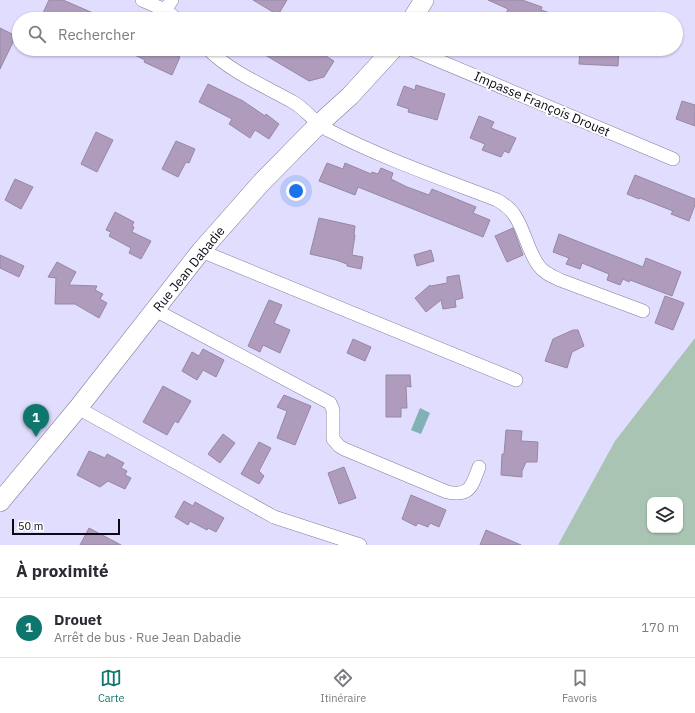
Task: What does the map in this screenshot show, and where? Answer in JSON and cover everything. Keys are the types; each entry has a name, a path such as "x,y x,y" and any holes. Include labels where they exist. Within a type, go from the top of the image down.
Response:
{"street":[{"path":"142,0 168,5"},
{"path":"416,12 424,0"},
{"path":"215,56 237,73 295,103 326,130 376,152 497,200 508,207 515,215 534,258 540,267 548,274 560,280 643,310"},
{"name":"Rue Jean Dabadie","path":"0,502 78,408 201,251 261,183 319,124 350,96 386,56"},
{"name":"Impasse François Drouet","path":"428,56 673,159"},
{"path":"201,251 516,380"},
{"path":"155,310 330,403 333,410 333,439 344,449 447,492 457,494 465,492 469,488 479,467"},
{"path":"78,408 274,517 360,545"}],"shaded area":[{"path":"695,338 695,545 558,545 615,441"},
{"path":"420,408 430,413 421,434 411,430"}],"building":[{"path":"49,0 63,0 91,12 43,12"},
{"path":"253,0 287,0 280,12 273,12"},
{"path":"488,0 522,0 542,7 541,10 547,12 507,12 508,9"},
{"path":"0,28 12,34 12,44 0,69"},
{"path":"137,56 180,57 172,75 144,62 145,60"},
{"path":"267,56 326,56 334,61 324,77 309,81"},
{"path":"580,56 619,56 618,66 579,64"},
{"path":"208,84 243,101 265,116 266,114 279,124 269,139 255,130 250,138 229,124 232,119 199,102"},
{"path":"416,85 445,94 437,120 408,112 409,109 397,105 404,86 415,90"},
{"path":"682,101 695,105 695,126 676,119"},
{"path":"479,116 494,122 491,128 516,138 509,153 504,151 501,157 482,150 485,144 470,138"},
{"path":"96,132 113,140 97,172 81,164"},
{"path":"176,141 195,149 189,163 186,162 178,177 162,169"},
{"path":"327,163 343,169 345,163 371,174 372,172 378,174 381,168 393,173 391,179 407,187 429,195 432,189 476,207 473,213 490,220 483,237 358,187 355,195 319,181"},
{"path":"635,175 695,199 695,205 689,221 671,214 673,211 627,194"},
{"path":"15,179 33,187 21,209 5,200"},
{"path":"115,212 134,222 132,232 151,241 141,259 129,253 131,248 109,236 111,232 106,230"},
{"path":"319,218 355,226 352,255 363,257 361,269 347,266 347,264 336,260 310,254"},
{"path":"513,228 523,255 507,262 495,236"},
{"path":"559,234 643,267 646,258 681,272 672,296 630,280 629,282 623,279 620,285 607,280 609,274 582,263 580,269 566,264 569,258 553,252"},
{"path":"431,250 434,261 417,266 414,255"},
{"path":"0,255 24,266 19,277 0,268"},
{"path":"57,262 76,272 69,285 97,286 95,290 103,294 100,299 107,303 99,318 75,304 55,304 56,278 48,277"},
{"path":"459,275 463,298 455,300 456,307 443,309 441,300 426,312 415,298 430,285 447,283 447,277"},
{"path":"665,296 684,303 673,330 655,323"},
{"path":"269,300 282,305 274,323 290,330 280,353 263,345 260,352 248,346"},
{"path":"573,330 578,330 584,346 572,352 567,368 545,361 553,339"},
{"path":"353,339 371,347 365,361 347,353"},
{"path":"203,349 224,360 216,377 203,370 197,380 182,371 192,352 199,356"},
{"path":"386,375 410,375 411,387 406,386 407,408 401,408 401,417 386,417"},
{"path":"163,386 191,401 178,423 175,421 167,435 143,422"},
{"path":"284,395 311,406 295,445 277,438 287,411 277,407"},
{"path":"506,430 522,431 521,441 538,442 537,462 526,462 522,471 522,477 501,475 502,454 504,454"},
{"path":"223,434 235,443 220,463 208,454"},
{"path":"259,442 271,448 259,471 264,476 259,484 241,474"},
{"path":"89,451 105,458 107,454 124,463 121,468 127,471 125,475 131,478 125,489 108,481 100,487 77,475"},
{"path":"344,467 356,498 339,504 328,473"},
{"path":"411,495 446,510 439,527 430,523 428,527 418,523 416,526 402,519"},
{"path":"184,501 193,506 195,502 224,518 216,532 208,528 207,530 190,521 188,525 175,517"},
{"path":"89,528 121,545 80,545"},
{"path":"486,530 521,545 480,545"}],"place":[{"name":"Drouet","path":"36,437"}]}
